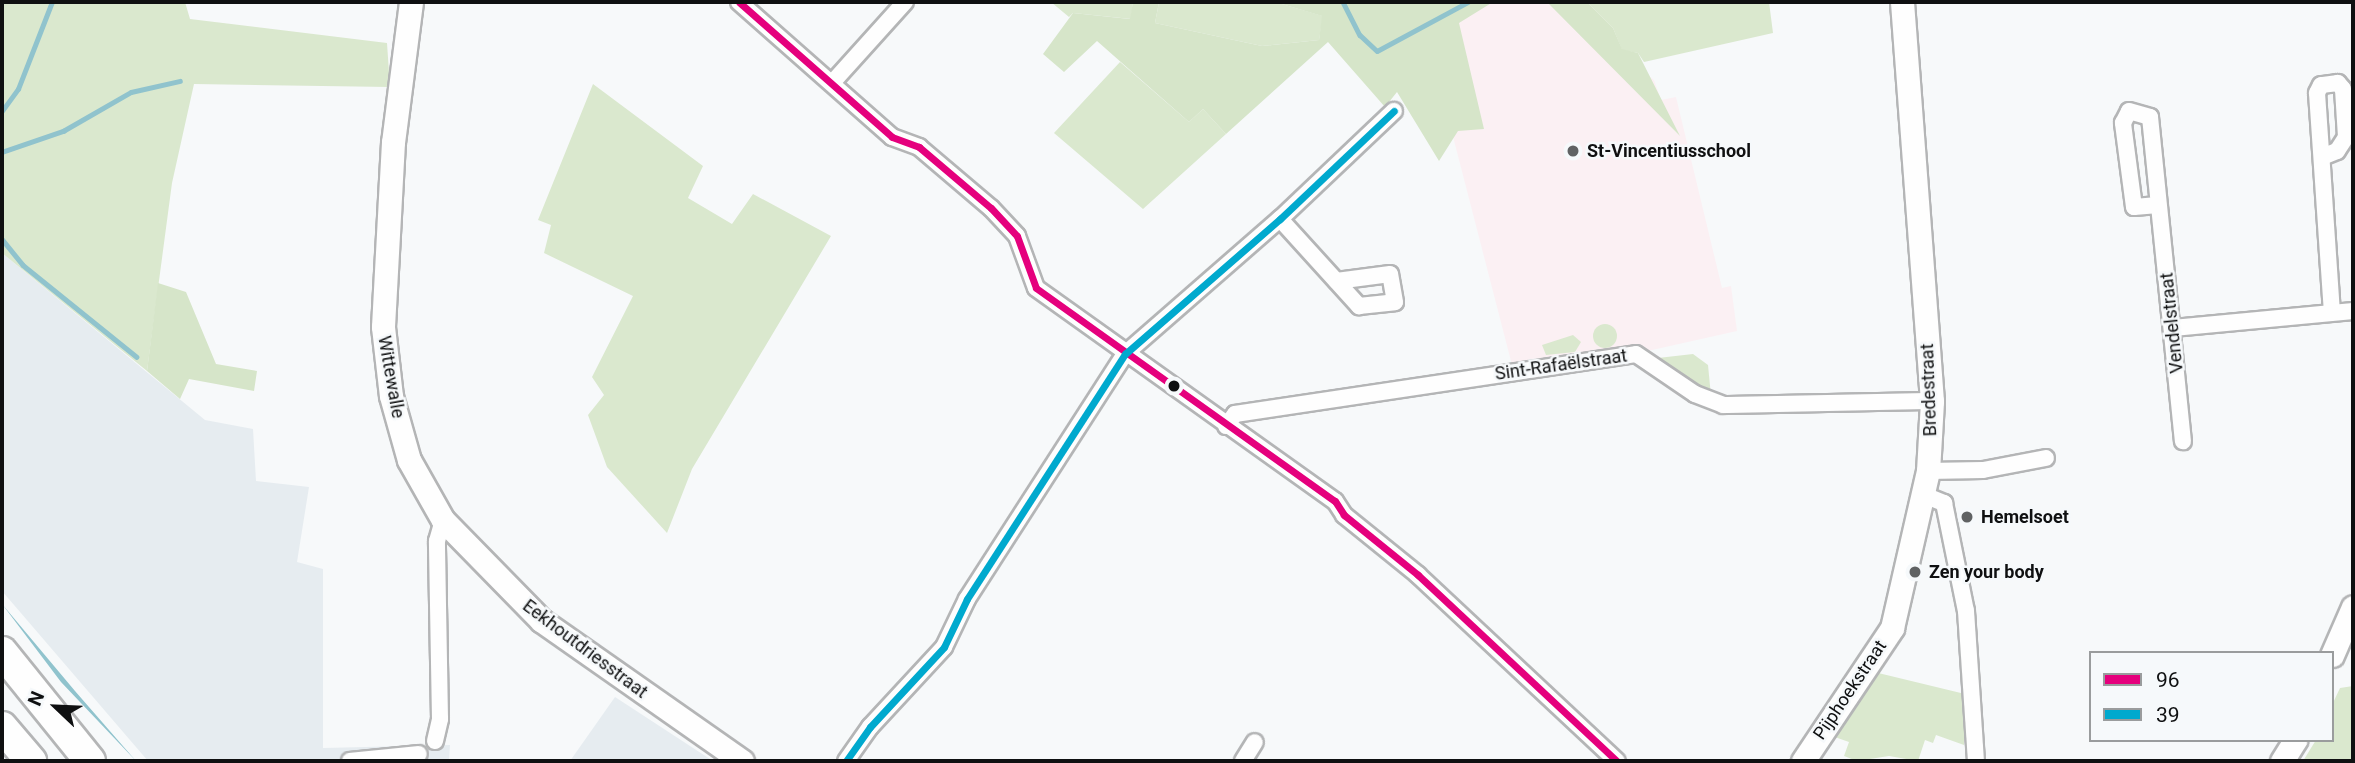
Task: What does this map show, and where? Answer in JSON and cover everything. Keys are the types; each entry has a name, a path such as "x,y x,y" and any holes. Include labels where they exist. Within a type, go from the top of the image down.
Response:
{"highway":[{"path":"2,652 80,756"},
{"path":"2,674 80,756 103,761"},
{"path":"2,727 31,761"},
{"path":"2,734 22,761"}],"street":[{"name":"Wittewalle","path":"411,2 393,142 383,327 391,396 409,460 443,520"},
{"path":"739,2 892,137 919,147 991,208 1017,236 1036,288 1226,426 1335,501 1344,516 1418,575 1617,761"},
{"path":"832,83 905,2"},
{"name":"Bredestraat","path":"1902,2 1932,401 1924,495"},
{"path":"846,761 870,727 944,647 967,599 1125,354 1280,219 1394,111"},
{"name":"Vendelstraat","path":"2158,205 2134,207 2123,123 2129,111 2150,117 2183,442"},
{"path":"2322,157 2332,312"},
{"path":"1280,219 1336,281"},
{"path":"2173,328 2353,311"},
{"name":"Sint-Rafaëlstraat","path":"1226,426 1235,414 1636,354 1695,394 1724,405 1932,401"},
{"path":"1928,471 1983,470 2046,458"},
{"path":"1924,495 1944,503 1966,611 1976,761"},
{"name":"Pijphoekstraat","path":"1803,761 1892,628 1924,495"},
{"path":"435,741 440,719 437,541 443,520"},
{"name":"Eekhoutdriesstraat","path":"443,520 542,621 742,761"},
{"path":"2334,651 2353,607"},
{"path":"1243,761 1255,742"},
{"path":"2282,761 2294,742"},
{"path":"350,761 419,754"}],"shaded area":[{"name":"St-Vincentiusschool","path":"1480,2 1556,2 1654,80 1661,100 1676,97 1722,288 1731,286 1737,331 1652,350 1512,365 1426,32"},
{"path":"2,253 205,420 253,429 256,481 309,487 297,562 323,569 323,748 450,745 449,761 148,761 2,591"},
{"path":"615,697 713,761 570,761"}],"green space":[{"path":"2,2 185,2 190,19 387,43 390,87 194,84 172,183 147,371 2,253"},
{"path":"1051,2 1133,2 1131,19 1073,13 1069,17"},
{"path":"1133,2 1159,2 1155,23 1262,46 1319,40 1322,16 1275,2 1493,2 1459,23 1484,129 1458,131 1439,161 1397,92 1385,107 1328,42 1226,134 1203,109 1189,122 1097,41 1064,72 1043,54 1073,13 1130,19"},
{"path":"1159,2 1275,2 1323,16 1319,40 1262,46 1155,23"},
{"path":"1547,2 1587,2 1613,28 1622,49 1638,53 1680,136"},
{"path":"1587,2 1769,2 1773,33 1644,62 1638,53 1622,50 1613,28"},
{"path":"1120,62 1189,122 1203,109 1226,134 1143,209 1054,133"},
{"path":"593,84 703,166 688,198 732,224 753,194 831,236 692,469 667,533 607,467 588,415 604,395 592,377 633,296 544,253 551,225 538,220"},
{"path":"158,283 186,292 216,364 257,371 254,391 189,379 180,399 147,371"},
{"path":"1605,324 1613,328 1617,336 1613,344 1605,348 1597,344 1593,336 1597,328"},
{"path":"1573,335 1581,342 1575,352 1546,355 1542,345"},
{"path":"1693,354 1708,365 1711,396 1658,358"},
{"path":"1870,671 1965,694 1964,745 1936,735 1933,743 1925,740 1918,761 1889,756 1857,761 1844,756 1849,742 1829,735"},
{"path":"2353,686 2353,761 2303,761 2315,742 2334,742 2334,701 2340,688"}],"water":[{"path":"2,604 75,691 136,761 61,682"}],"waterway":[{"path":"2,111 18,89 52,2"},
{"path":"1343,2 1360,35 1377,51 1468,2"},
{"path":"2,152 63,131 131,92 180,81"},
{"path":"2,239 23,265 137,357"}],"transit line":[{"name":"96","path":"739,2 892,137 919,147 991,208 1017,236 1036,288 1335,501 1344,515 1418,575 1617,761"},
{"name":"39","path":"846,761 870,727 944,647 967,599 1125,354 1280,219 1394,111"}],"place":[{"name":"St-Vincentiusschool","path":"1573,151"},
{"name":"Hemelsoet","path":"1967,517"},
{"name":"Zen your body","path":"1915,572"}]}
